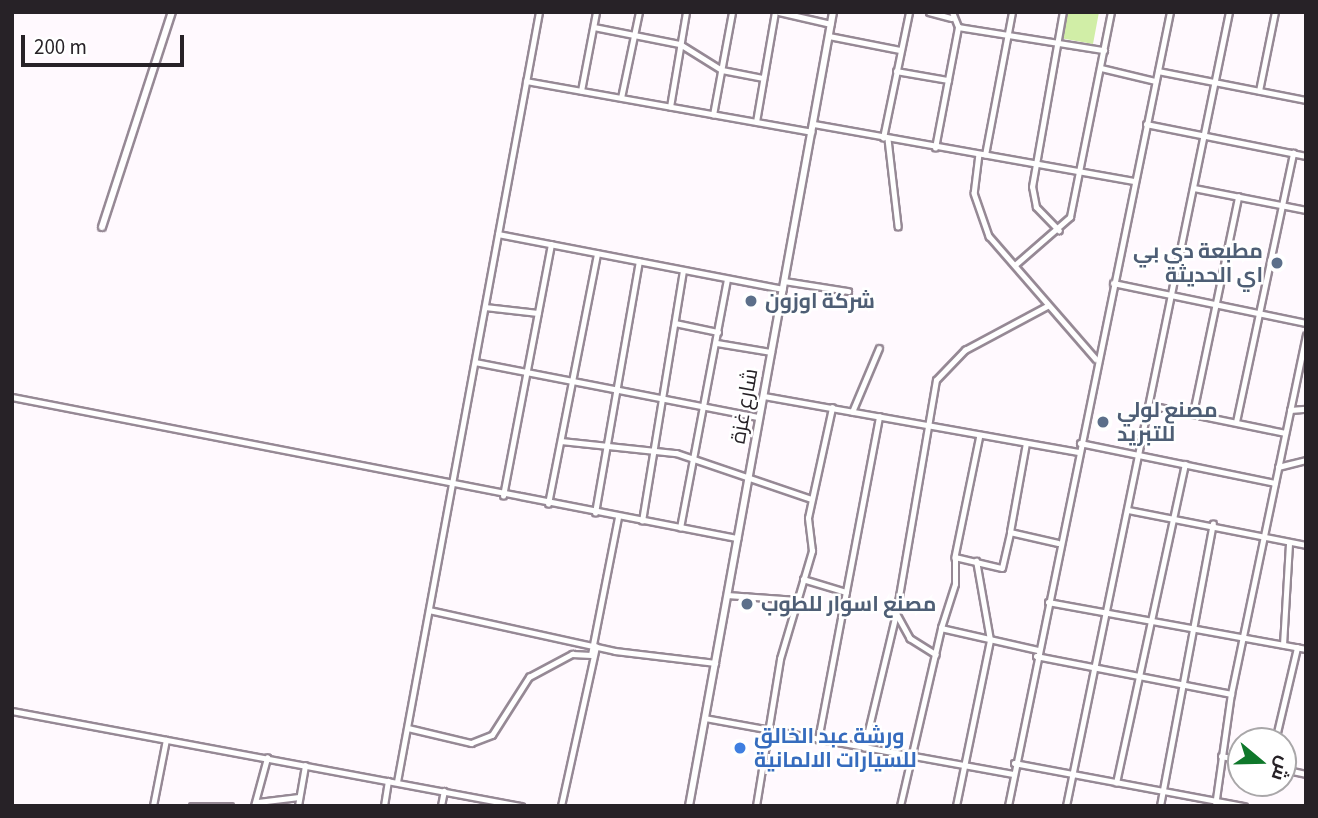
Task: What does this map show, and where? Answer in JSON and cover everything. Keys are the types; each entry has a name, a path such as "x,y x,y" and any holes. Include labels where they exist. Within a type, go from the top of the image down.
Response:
{"main road":[{"path":"103,227 172,12"},
{"name":"شارع غزة","path":"689,806 833,12"}],"street":[{"path":"397,782 539,12"},
{"path":"582,91 596,12"},
{"path":"621,98 639,12"},
{"path":"670,107 686,12"},
{"path":"713,115 732,12"},
{"path":"756,122 777,12 831,24"},
{"path":"898,226 886,139 896,71 909,12"},
{"path":"929,12 951,15 958,27 935,148"},
{"path":"1012,12 974,193 989,236 1047,306 1096,359"},
{"path":"1059,231 1033,200 1034,162 1063,12"},
{"path":"1015,265 1059,231 1070,217 1082,171 1111,12"},
{"path":"1008,806 1014,763 1058,543 1170,12"},
{"path":"1066,806 1229,12"},
{"path":"1259,91 1275,12"},
{"path":"594,27 680,44 722,70 763,78"},
{"path":"958,27 1104,50"},
{"path":"829,36 901,50"},
{"path":"1101,68 1155,82"},
{"path":"896,71 948,80"},
{"path":"1158,71 1305,100 1306,91"},
{"path":"526,81 811,132"},
{"path":"814,124 935,148 1034,162 1135,181"},
{"path":"1146,124 1306,156"},
{"path":"1237,422 1293,153"},
{"path":"1194,188 1306,210"},
{"path":"1193,413 1238,197"},
{"path":"498,234 727,279 848,291"},
{"path":"503,496 551,245"},
{"path":"548,504 597,254"},
{"path":"595,513 639,262"},
{"path":"642,521 683,271"},
{"path":"680,528 727,279"},
{"path":"1113,283 1306,323"},
{"path":"864,748 896,614 940,371 965,350 1047,306"},
{"path":"485,307 538,313"},
{"path":"675,323 718,332"},
{"path":"1214,804 1231,694 1277,468 1303,368 1306,336"},
{"path":"717,343 771,352"},
{"path":"852,412 879,348"},
{"path":"475,362 760,417"},
{"path":"764,396 1078,452"},
{"path":"12,397 452,487 737,538"},
{"path":"1149,405 1285,433"},
{"path":"756,806 768,731 797,600 812,551 811,499 832,408"},
{"path":"1290,410 1306,409"},
{"path":"818,740 879,416"},
{"path":"900,806 941,628 955,584 955,557 980,435"},
{"path":"561,441 654,450 749,474 811,499"},
{"path":"955,557 1002,568 1026,443"},
{"path":"1080,443 1275,483"},
{"path":"1277,468 1306,460"},
{"path":"1116,783 1185,464"},
{"path":"1128,510 1175,516 1306,545"},
{"path":"561,806 595,647 618,517"},
{"path":"1160,806 1213,524"},
{"path":"1010,532 1058,543"},
{"path":"1283,645 1289,543"},
{"path":"956,806 990,640 976,561"},
{"path":"803,579 846,592"},
{"path":"727,596 797,600"},
{"path":"1048,602 1191,632 1306,649"},
{"path":"429,610 595,647 715,663"},
{"path":"896,614 910,639 936,655"},
{"path":"941,628 1038,650"},
{"path":"408,728 471,743 492,735 529,677 572,654 591,655 595,647"},
{"path":"1278,727 1297,648"},
{"path":"1036,656 1231,694"},
{"path":"12,711 521,806"},
{"path":"705,719 964,768 1012,774"},
{"path":"153,806 166,740"},
{"path":"1221,756 1227,757"},
{"path":"267,758 256,804 299,797"},
{"path":"1014,763 1214,804 1244,806"},
{"path":"298,806 305,766"},
{"path":"384,806 388,781"},
{"path":"441,806 444,791"},
{"path":"480,806 482,798"},
{"path":"192,806 230,806"}],"green space":[{"path":"1065,12 1099,12 1093,44 1060,38"}],"place":[{"name":"مطبعة دي بي اي الحديثة","path":"1277,263"},
{"name":"شركة اوزون","path":"751,301"},
{"name":"مصنع لولي للتبريد","path":"1103,422"},
{"name":"مصنع اسوار للطوب","path":"747,604"},
{"name":"ورشة عبد الخالق للسيارات الالمانية","path":"740,748"}]}
